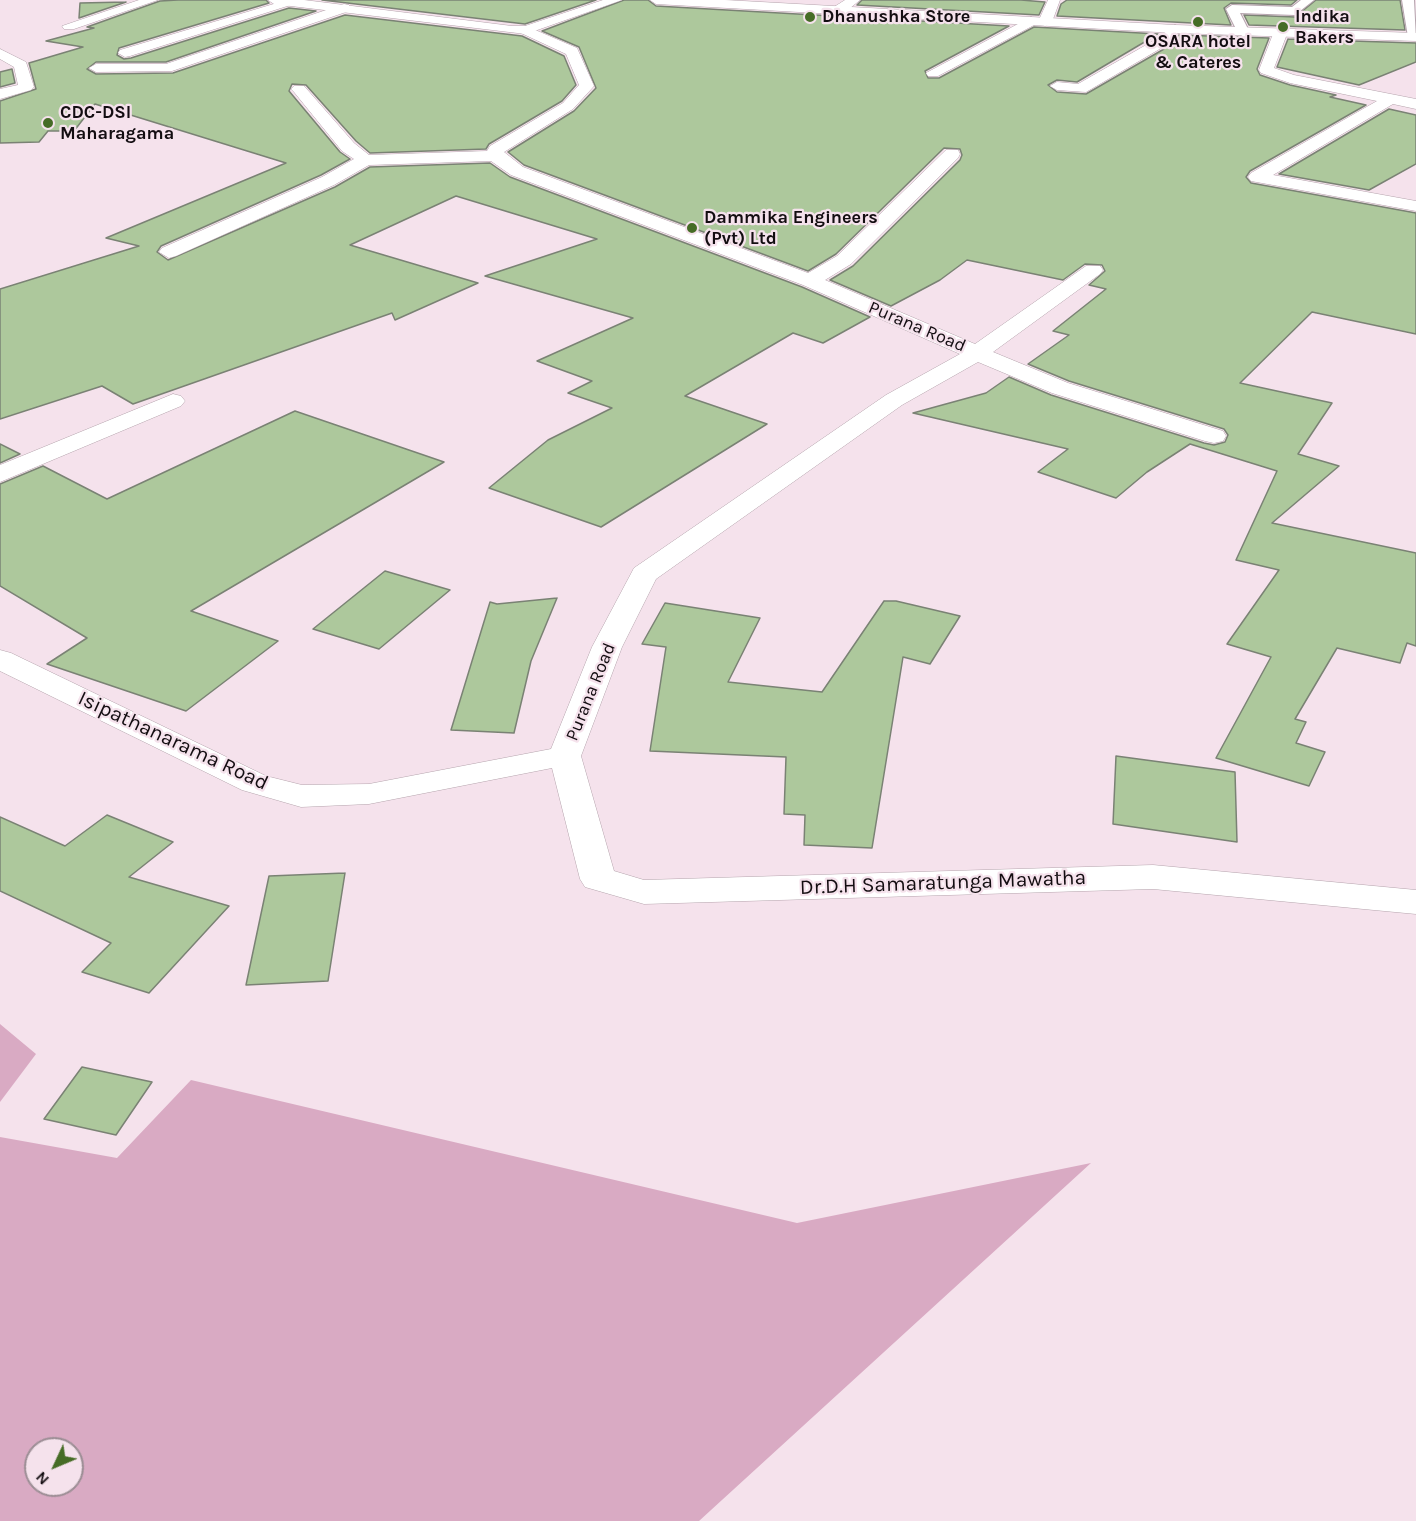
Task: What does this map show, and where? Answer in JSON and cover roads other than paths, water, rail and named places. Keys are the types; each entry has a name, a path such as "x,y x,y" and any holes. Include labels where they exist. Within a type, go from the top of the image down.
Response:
{"street":[{"path":"69,26 152,0"},
{"path":"274,0 512,30 526,30 616,0"},
{"path":"656,0 1244,33 1415,37"},
{"path":"839,10 854,0"},
{"path":"933,73 1038,21 1054,0"},
{"path":"125,53 294,2"},
{"path":"96,68 167,68 344,8"},
{"path":"1057,86 1081,89 1158,44 1175,29"},
{"path":"170,252 328,181 365,160 495,156 496,150 568,106 587,86 572,51 526,30"},
{"path":"1280,34 1266,70 1290,79 1416,104"},
{"path":"0,53 21,65 26,87 0,94"},
{"path":"299,89 348,147 365,160"},
{"path":"1391,99 1257,177 1416,206"},
{"path":"810,281 844,261 952,154"},
{"name":"Purana Road","path":"495,156 517,171 810,281 977,352"},
{"path":"977,352 1093,270"},
{"path":"977,352 1060,388 1214,436"},
{"name":"Purana Road","path":"565,756 608,647 644,574 894,400 977,352"},
{"path":"0,474 173,401"},
{"name":"Isipathanarama Road","path":"0,659 254,783 301,796 369,794 565,756"},
{"name":"Dr.D.H Samaratunga Mawatha","path":"565,756 598,879 644,892 1153,877 1416,902"}],"lane":[{"path":"1244,33 1232,9 1295,11 1308,0"},
{"path":"1408,0 1415,37"}],"place":[{"name":"Dhanushka Store","path":"810,17"},
{"name":"OSARA hotel & Cateres","path":"1198,22"},
{"name":"Indika Bakers","path":"1283,27"},
{"name":"CDC-DSI Maharagama","path":"48,123"},
{"name":"Dammika Engineers (Pvt) Ltd","path":"692,228"}]}
